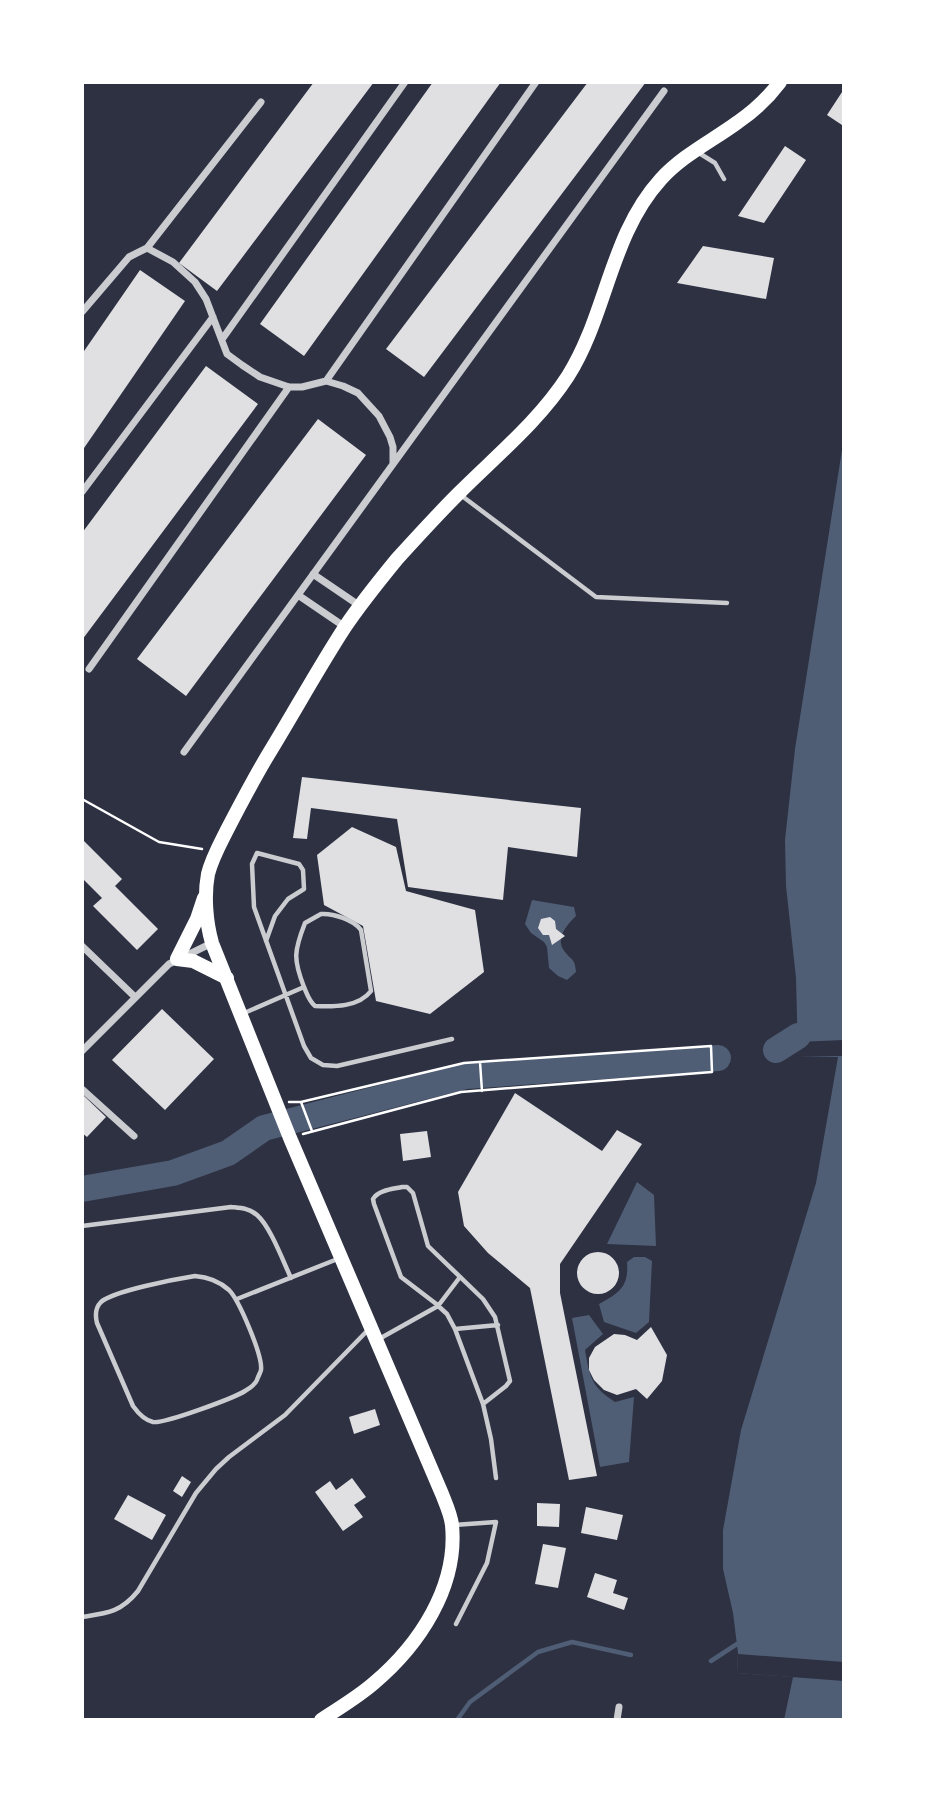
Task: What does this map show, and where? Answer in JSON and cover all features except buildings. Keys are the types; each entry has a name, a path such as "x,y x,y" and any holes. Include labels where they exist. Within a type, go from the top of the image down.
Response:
{"main road":[{"path":"321,1720 373,1684 417,1639 432,1615 443,1587 450,1560 452,1524 442,1494 290,1138 212,943 208,929 208,874 216,851 253,781 360,606 458,493 524,430 569,375 592,326 629,225 660,180 692,152 753,111 780,82"},
{"path":"207,890 197,919 177,959 193,961 227,978"}],"street":[{"path":"223,338 405,82"},
{"path":"326,381 536,82"},
{"path":"184,752 664,91"},
{"path":"82,312 129,257 147,248 261,102"},
{"path":"147,248 173,262 195,282 206,299 228,354 242,365 260,377 289,387 326,381 358,393 379,416 390,437 393,464"},
{"path":"82,492 213,317"},
{"path":"89,669 289,387"},
{"path":"313,574 360,606"},
{"path":"298,595 345,627"},
{"path":"82,1051 169,964 212,943"},
{"path":"82,946 135,998"},
{"path":"82,1089 134,1136"},
{"path":"617,1720 619,1707"}],"lane":[{"path":"692,152 700,153 715,163 724,179"},
{"path":"458,493 596,597 726,603"},
{"path":"266,941 275,916 288,898 304,889 303,870 299,864 257,853 252,864 254,907 266,941 285,994 304,1046 311,1058 323,1065 337,1066 452,1039"},
{"path":"325,914 358,925 371,987 369,994 354,1004 319,1007 310,1001 304,987 296,968 297,943 305,923 325,914"},
{"path":"241,1015 304,987"},
{"path":"483,1404 510,1381 498,1325 489,1307 428,1246 411,1189 402,1187 375,1195 374,1204 401,1277 447,1314 455,1329 483,1404 496,1478"},
{"path":"82,1226 231,1207 243,1208 255,1213 266,1226 292,1278"},
{"path":"237,1299 341,1258"},
{"path":"194,1276 207,1277 218,1282 237,1299 260,1356 261,1370 256,1383 244,1392 168,1421 154,1422 141,1417 132,1406 97,1323 95,1313 100,1303 108,1297 194,1276"},
{"path":"82,1617 111,1612 131,1600 196,1493 229,1457 285,1415 373,1335 438,1306 460,1277"},
{"path":"455,1329 498,1325"},
{"path":"452,1524 496,1522 487,1563 456,1624"}],"path":[{"path":"82,799 159,842 216,851"},
{"path":"277,1106 464,1063 711,1046 712,1072 461,1092 290,1138"},
{"path":"480,1062 482,1090"},
{"path":"301,1102 312,1131"}],"water":[{"path":"844,437 844,1720 784,1720 793,1677 737,1673 738,1653 733,1613 723,1569 723,1530 741,1430 816,1183 838,1057 798,1056 796,978 786,886 785,840 795,749"},
{"path":"532,900 574,907 576,916 561,937 562,947 576,967 576,972 567,980 549,968 547,947 525,924"},
{"path":"637,1182 654,1195 656,1246 607,1244"},
{"path":"634,1257 645,1257 652,1261 649,1322 636,1333 604,1322 599,1304 621,1288 626,1278 627,1262"},
{"path":"589,1315 603,1334 585,1350 588,1368 596,1386 615,1402 634,1397 629,1462 600,1467 572,1318"}],"pier":[{"path":"844,1040 844,1056 798,1056 797,1042"},
{"path":"738,1654 844,1662 844,1681 737,1673"}],"waterway":[{"path":"776,1050 798,1036"},
{"path":"82,1189 173,1173 228,1153 264,1128 466,1076 718,1058"},
{"path":"457,1720 470,1702 538,1652 572,1642 631,1655"},
{"path":"711,1661 737,1644"}]}
